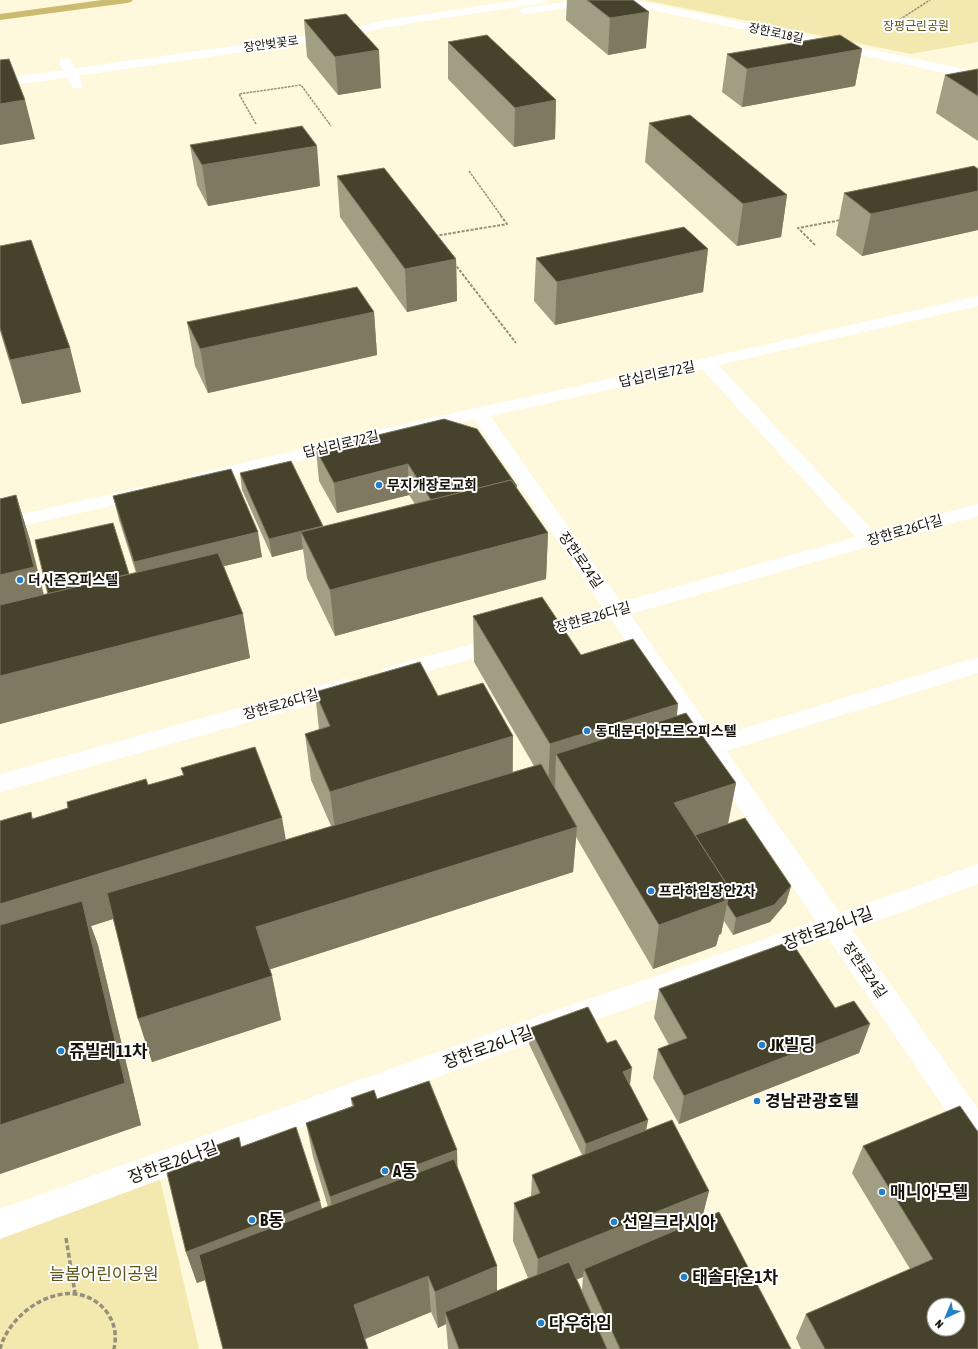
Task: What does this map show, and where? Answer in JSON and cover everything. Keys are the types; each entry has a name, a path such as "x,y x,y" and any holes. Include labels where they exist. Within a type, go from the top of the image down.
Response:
{"highway":[{"path":"0,17 127,0"}],"street":[{"path":"362,18 485,0"},
{"name":"장안벚꽃로","path":"0,83 74,79 354,32 380,25 542,0"},
{"name":"장한로18길","path":"354,32 382,31 587,2 621,0 978,76"},
{"name":"장안벚꽃로","path":"51,63 273,32"},
{"path":"65,62 74,79"},
{"name":"답십리로72길","path":"185,483 306,452 978,301"},
{"name":"답십리로72길","path":"706,363 870,540"},
{"name":"장한로24길","path":"479,413 617,610 978,1133"},
{"path":"0,525 162,488"},
{"name":"장한로26다길","path":"0,783 978,510"},
{"path":"711,747 978,665"},
{"name":"장한로26나길","path":"0,1224 504,1041 835,926 978,874"}],"path":[{"path":"881,32 930,0"},
{"path":"256,124 239,94 301,84 331,126"},
{"path":"439,242 434,236 507,224 469,171"},
{"path":"815,245 798,228 845,219"},
{"path":"453,261 516,343"},
{"path":"60,1203 75,1293"},
{"path":"0,1349 13,1324 30,1306 52,1295 75,1293 94,1299 109,1314 116,1334 114,1349"}],"green space":[{"name":"장평근린공원","path":"644,0 978,0 978,42 911,54"},
{"name":"늘봄어린이공원","path":"159,1175 199,1349 0,1349 0,1230"}],"building":[{"path":"587,0 633,0 649,12 610,18"},
{"path":"346,14 379,50 335,57 304,20"},
{"path":"487,35 556,100 515,108 448,42"},
{"path":"840,35 862,49 747,69 727,54"},
{"path":"9,59 25,100 0,104 0,60"},
{"path":"978,69 978,96 945,75"},
{"path":"690,115 787,195 743,204 649,123"},
{"path":"302,126 317,146 202,165 190,145"},
{"path":"974,166 978,169 978,191 871,214 844,193"},
{"path":"384,168 456,259 405,269 337,176"},
{"path":"684,227 708,249 557,282 536,258"},
{"path":"31,240 70,348 10,360 0,328 0,246"},
{"path":"357,287 374,312 200,349 187,322"},
{"path":"444,419 477,429 517,486 515,486 511,480 431,500 408,464 334,483 316,450"},
{"path":"291,461 323,526 269,539 240,473"},
{"path":"231,469 258,532 134,562 113,496"},
{"path":"511,480 548,533 330,590 301,532"},
{"path":"16,495 34,567 0,575 0,499"},
{"path":"113,523 129,574 48,594 35,540"},
{"path":"218,553 243,614 0,676 0,605"},
{"path":"542,597 581,655 633,639 678,704 550,744 473,616"},
{"path":"420,662 438,696 483,683 513,736 330,792 305,734 330,726 315,692"},
{"path":"686,713 736,783 674,803 730,889 720,893 725,901 659,925 556,754"},
{"path":"255,747 282,818 0,904 0,821 31,812 32,819 68,808 67,802 146,779 148,785 184,775 181,768"},
{"path":"541,764 577,827 256,927 272,976 138,1019 107,893"},
{"path":"745,818 791,886 774,905 736,918 727,904 730,889 695,835"},
{"name":"쥬빌레11차","path":"82,901 125,1083 0,1125 0,925"},
{"name":"JK빌딩","path":"791,941 835,1008 854,1001 870,1024 684,1096 658,1049 687,1038 659,989"},
{"path":"588,1007 607,1043 616,1040 632,1068 623,1072 648,1120 586,1144 530,1028"},
{"path":"429,1081 457,1150 330,1197 306,1123 354,1106 351,1098 374,1090 377,1099"},
{"path":"960,1106 978,1132 978,1349 825,1349 806,1314 933,1259 863,1146"},
{"path":"672,1120 709,1191 538,1259 514,1203 540,1193 532,1175"},
{"path":"296,1127 320,1201 186,1252 167,1173 217,1154 214,1146 239,1137 241,1147"},
{"path":"454,1159 497,1266 435,1292 428,1276 354,1305 368,1349 223,1349 199,1255"},
{"path":"719,1212 791,1349 620,1349 584,1269"},
{"path":"569,1262 607,1349 459,1349 445,1312"}],"place":[{"name":"무지개장로교회","path":"379,485"},
{"name":"더시즌오피스텔","path":"20,580"},
{"name":"동대문더아모르오피스텔","path":"587,731"},
{"name":"프라하임장안2차","path":"651,891"},
{"name":"JK빌딩","path":"762,1045"},
{"name":"쥬빌레11차","path":"61,1051"},
{"name":"경남관광호텔","path":"757,1101"},
{"name":"A동","path":"385,1171"},
{"name":"매니아모텔","path":"882,1192"},
{"name":"B동","path":"252,1220"},
{"name":"선일크라시아","path":"614,1222"},
{"name":"태솔타운1차","path":"684,1277"},
{"name":"다우하임","path":"541,1323"}]}
